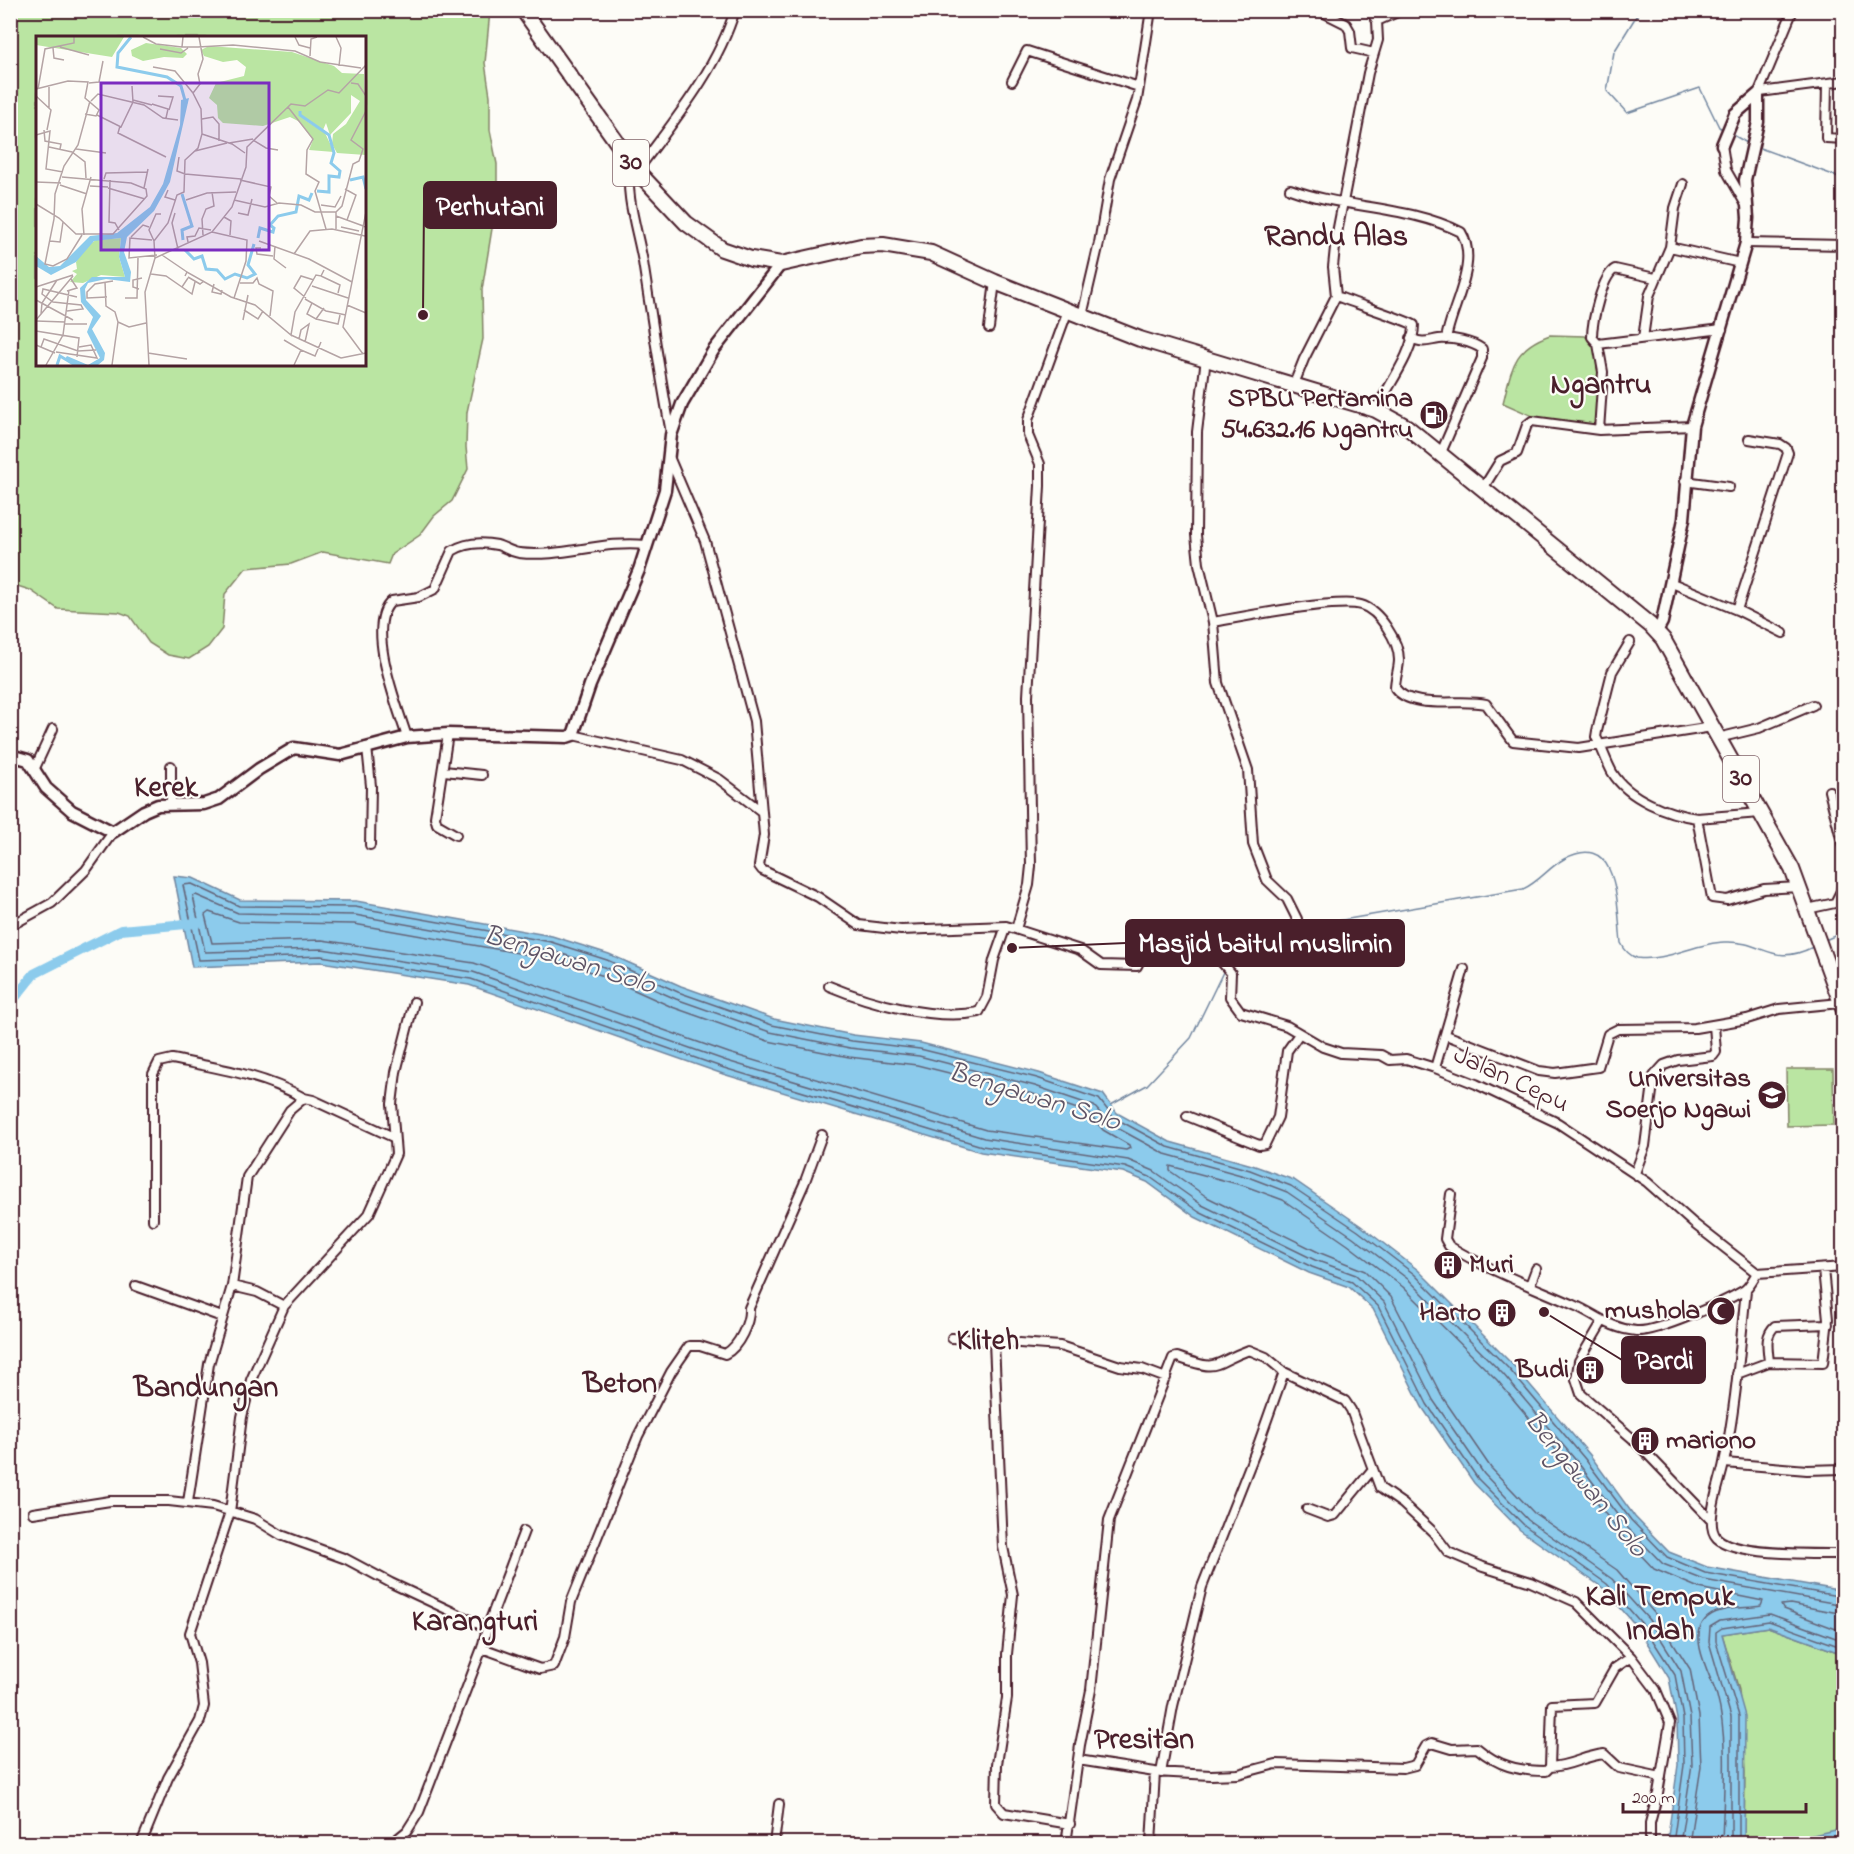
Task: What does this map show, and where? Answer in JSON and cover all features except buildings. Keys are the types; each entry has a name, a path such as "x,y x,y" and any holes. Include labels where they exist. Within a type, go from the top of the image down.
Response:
{"highway":[{"name":"30","path":"523,10 634,167 669,208 709,241 751,259 781,264 861,246 883,245 931,253 995,282 1140,339 1376,410 1407,427 1657,631 1682,669 1799,887 1842,1007"}],"street":[{"path":"573,735 592,681 639,570 664,490 670,459 671,435 627,182 634,167 711,62 729,31 735,10"},
{"path":"1082,316 1099,243 1110,179 1131,120 1139,87 1151,10"},
{"path":"1318,10 1346,24 1350,31 1352,48 1374,53"},
{"path":"1294,384 1336,296 1334,257 1379,30 1377,21 1370,10"},
{"path":"1377,21 1402,10"},
{"path":"1657,631 1672,583 1684,519 1685,481 1692,426 1746,243 1748,218 1746,171 1758,122 1759,93 1792,10"},
{"path":"1012,81 1027,51 1139,87"},
{"path":"1746,205 1726,170 1722,146 1738,109 1759,93 1844,81"},
{"path":"1827,84 1826,138 1844,139"},
{"path":"1643,338 1645,313 1655,278 1671,247 1676,208 1683,184"},
{"path":"1290,189 1344,204 1417,216 1450,226 1463,234 1466,259 1465,283 1449,322 1446,339"},
{"path":"1746,243 1844,245"},
{"path":"1671,247 1740,263"},
{"path":"671,435 682,404 700,370 781,264"},
{"path":"1599,430 1603,372 1598,344 1593,340 1592,329 1601,293 1611,271 1615,269 1655,278"},
{"path":"989,328 995,282"},
{"path":"1336,296 1412,322 1414,328 1395,379 1387,386 1376,410"},
{"path":"670,459 705,541 754,721 764,835 759,866 762,870 818,897 855,923 901,930 1006,926 1016,928 1029,885 1032,837 1028,696 1040,464 1028,435 1028,420 1068,310"},
{"path":"1598,344 1722,329"},
{"path":"1411,338 1426,343 1446,339 1476,345 1483,352 1440,455"},
{"path":"1206,358 1197,432 1198,564 1213,622 1219,690 1250,779 1253,844 1267,880 1287,899 1296,919"},
{"path":"1482,490 1500,461 1517,453 1527,425 1532,421 1599,430 1692,426"},
{"path":"1737,609 1788,453 1786,448 1780,444 1749,439"},
{"path":"1685,481 1729,487"},
{"path":"407,737 385,669 383,617 392,601 419,597 435,589 452,551 466,544 497,545 517,553 561,554 576,548 608,544 646,545"},
{"path":"1672,583 1737,609 1783,633"},
{"path":"1213,622 1337,604 1360,605 1378,615 1395,645 1399,660 1395,688 1400,694 1435,703 1486,704 1513,741 1565,748 1759,728 1813,705"},
{"path":"1630,642 1612,672 1597,731 1612,771 1627,789 1672,815 1697,818 1760,813"},
{"path":"35,768 53,729"},
{"path":"10,926 52,903 86,870 113,832 150,807 171,804 204,804 219,799 294,748 340,755 352,754 367,747 407,737 448,734 567,737 573,735 682,760 719,779 761,811"},
{"path":"448,734 435,817 437,824 456,835"},
{"path":"367,747 371,786 370,845"},
{"path":"10,754 28,760 46,788 72,811 113,832"},
{"path":"171,766 171,804"},
{"path":"444,771 482,775"},
{"path":"1828,791 1844,850"},
{"path":"1697,818 1701,849 1713,898 1726,900 1764,889 1799,887"},
{"path":"1807,909 1835,903 1841,891 1844,875"},
{"path":"829,986 866,1000 937,1014 979,1012 987,997 994,960 1006,926"},
{"name":"Jalan Cepu","path":"1016,928 1080,950 1104,966 1137,966 1148,942 1152,940 1203,940 1231,973 1230,997 1239,1010 1287,1026 1323,1047 1341,1053 1381,1054 1390,1060 1406,1059 1435,1068 1476,1084 1549,1119 1635,1173 1757,1273"},
{"path":"1435,1068 1464,969"},
{"path":"141,1844 168,1778 200,1721 204,1706 203,1684 190,1633 230,1512 242,1417 249,1389 260,1357 284,1306 369,1214 396,1154 392,1104 396,1072 414,1002"},
{"path":"1446,1035 1539,1071 1555,1073 1598,1067 1605,1041 1612,1031 1714,1025 1769,1011 1842,1007"},
{"path":"1635,1173 1645,1146 1654,1076 1664,1065 1678,1060 1713,1056 1716,1052 1714,1025"},
{"path":"1187,1116 1259,1145 1265,1144 1278,1117 1287,1051 1299,1034"},
{"path":"153,1220 152,1095 153,1070 159,1062 172,1059 264,1079 393,1137"},
{"path":"188,1502 209,1365 232,1286 247,1176 290,1110 304,1098"},
{"path":"482,1648 540,1670 554,1666 565,1637 571,1602 650,1412 671,1372 689,1346 700,1346 725,1354 739,1338 749,1316 749,1306 804,1184 822,1135"},
{"path":"1451,1194 1446,1244 1472,1260 1577,1306 1602,1322 1638,1331 1658,1329 1746,1290"},
{"path":"1711,1520 1725,1463 1746,1290 1757,1273 1844,1268"},
{"path":"1530,1285 1536,1269"},
{"path":"1737,1374 1769,1362 1823,1363 1828,1324 1823,1269"},
{"path":"136,1286 222,1317"},
{"path":"232,1286 257,1292 284,1306"},
{"path":"1602,1322 1579,1361 1576,1379 1581,1394 1585,1400 1633,1439 1711,1520 1717,1538 1743,1549 1844,1554"},
{"path":"1769,1362 1767,1341 1770,1330 1775,1326 1828,1324"},
{"path":"952,1338 1060,1346 1120,1366 1142,1369 1166,1378"},
{"path":"994,1342 995,1429 1003,1547 1013,1595 1007,1654 1007,1698 997,1764 996,1804 1004,1813 1070,1824"},
{"path":"1066,1844 1091,1690 1109,1520 1175,1357 1199,1365 1217,1366 1249,1350 1266,1357 1284,1372 1331,1393 1348,1405 1382,1491 1403,1504 1433,1532 1448,1552 1483,1567 1531,1582 1576,1602 1631,1657 1656,1690 1669,1717 1669,1735 1650,1823 1650,1844"},
{"path":"1151,1844 1158,1772 1202,1587 1284,1372"},
{"path":"1725,1463 1807,1470 1844,1469"},
{"path":"1307,1509 1328,1517 1335,1515 1372,1470"},
{"path":"33,1513 110,1501 188,1502 213,1506 255,1519 281,1535 346,1559 487,1628"},
{"path":"391,1844 414,1824 482,1648 487,1628 524,1531"},
{"path":"1550,1767 1552,1705 1595,1702 1615,1668 1631,1657"},
{"path":"1078,1760 1158,1772 1230,1775 1276,1764 1410,1767 1417,1763 1427,1744 1432,1743 1452,1749 1477,1748 1493,1762 1511,1768 1543,1772 1550,1767 1567,1766 1588,1756 1604,1754 1619,1768 1661,1777"},
{"path":"774,1844 779,1804"}],"green space":[{"path":"11,10 490,11 485,63 490,96 490,130 497,164 497,198 482,290 483,339 467,412 468,469 452,501 434,516 420,535 392,554 388,564 323,552 291,564 246,568 225,594 222,629 208,647 189,659 168,655 149,643 130,616 119,612 58,609 30,590 11,584"},
{"path":"1550,335 1585,336 1595,347 1598,373 1597,426 1537,418 1503,403 1512,370 1521,353 1528,346"},
{"path":"1786,1069 1833,1069 1834,1125 1787,1126"},
{"path":"1768,1627 1843,1654 1843,1843 1744,1843 1745,1772 1739,1690 1722,1634"}],"water":[{"path":"174,876 193,878 240,900 356,901 552,936 609,954 681,986 774,1019 853,1035 921,1043 1039,1073 1103,1094 1117,1113 1170,1142 1252,1165 1294,1180 1361,1226 1418,1270 1513,1365 1590,1455 1635,1517 1669,1552 1707,1567 1843,1591 1843,1654 1768,1627 1722,1634 1745,1716 1744,1843 1667,1843 1678,1765 1677,1719 1669,1678 1638,1628 1603,1588 1520,1530 1474,1483 1422,1407 1373,1309 1349,1287 1309,1273 1195,1217 1147,1182 1123,1172 981,1152 723,1074 469,985 321,962 192,967"},
{"path":"1843,1828 1843,1841 1795,1843 1805,1837"}],"waterway":[{"path":"1640,10 1614,52 1607,91 1627,113 1700,88 1719,127 1724,130"},
{"path":"1730,133 1747,143"},
{"path":"1757,147 1844,179"},
{"path":"1229,965 1238,954 1260,944 1325,923 1523,889 1559,862 1582,853 1596,855 1606,863 1616,893 1621,943 1634,957 1648,959 1702,945 1724,942 1749,945 1768,952 1787,955 1813,947"},
{"name":"Bengawan Solo","path":"10,1004 34,974 121,930 197,923"},
{"path":"1825,940 1844,932"},
{"path":"1111,1105 1147,1085 1191,1038 1224,970"}],"place":[{"name":"Perhutani","path":"423,315"},
{"name":"SPBU Pertamina 54.632.16 Ngantru","path":"1434,415"},
{"name":"Masjid baitul muslimin","path":"1012,948"},
{"name":"Universitas Soerjo Ngawi","path":"1772,1095"},
{"name":"Muri","path":"1448,1265"},
{"name":"mushola","path":"1721,1311"},
{"name":"Pardi","path":"1544,1312"},
{"name":"Harto","path":"1502,1313"},
{"name":"Budi","path":"1590,1370"},
{"name":"mariono","path":"1645,1441"}],"district":[{"name":"Randu Alas","path":"1336,238"},
{"name":"Ngantru","path":"1601,386"},
{"name":"Kerek","path":"166,789"},
{"name":"Kliteh","path":"988,1342"},
{"name":"Beton","path":"620,1385"},
{"name":"Bandungan","path":"206,1389"},
{"name":"Kali Tempuk Indah","path":"1660,1615"},
{"name":"Karangturi","path":"475,1623"},
{"name":"Presitan","path":"1144,1741"}]}
